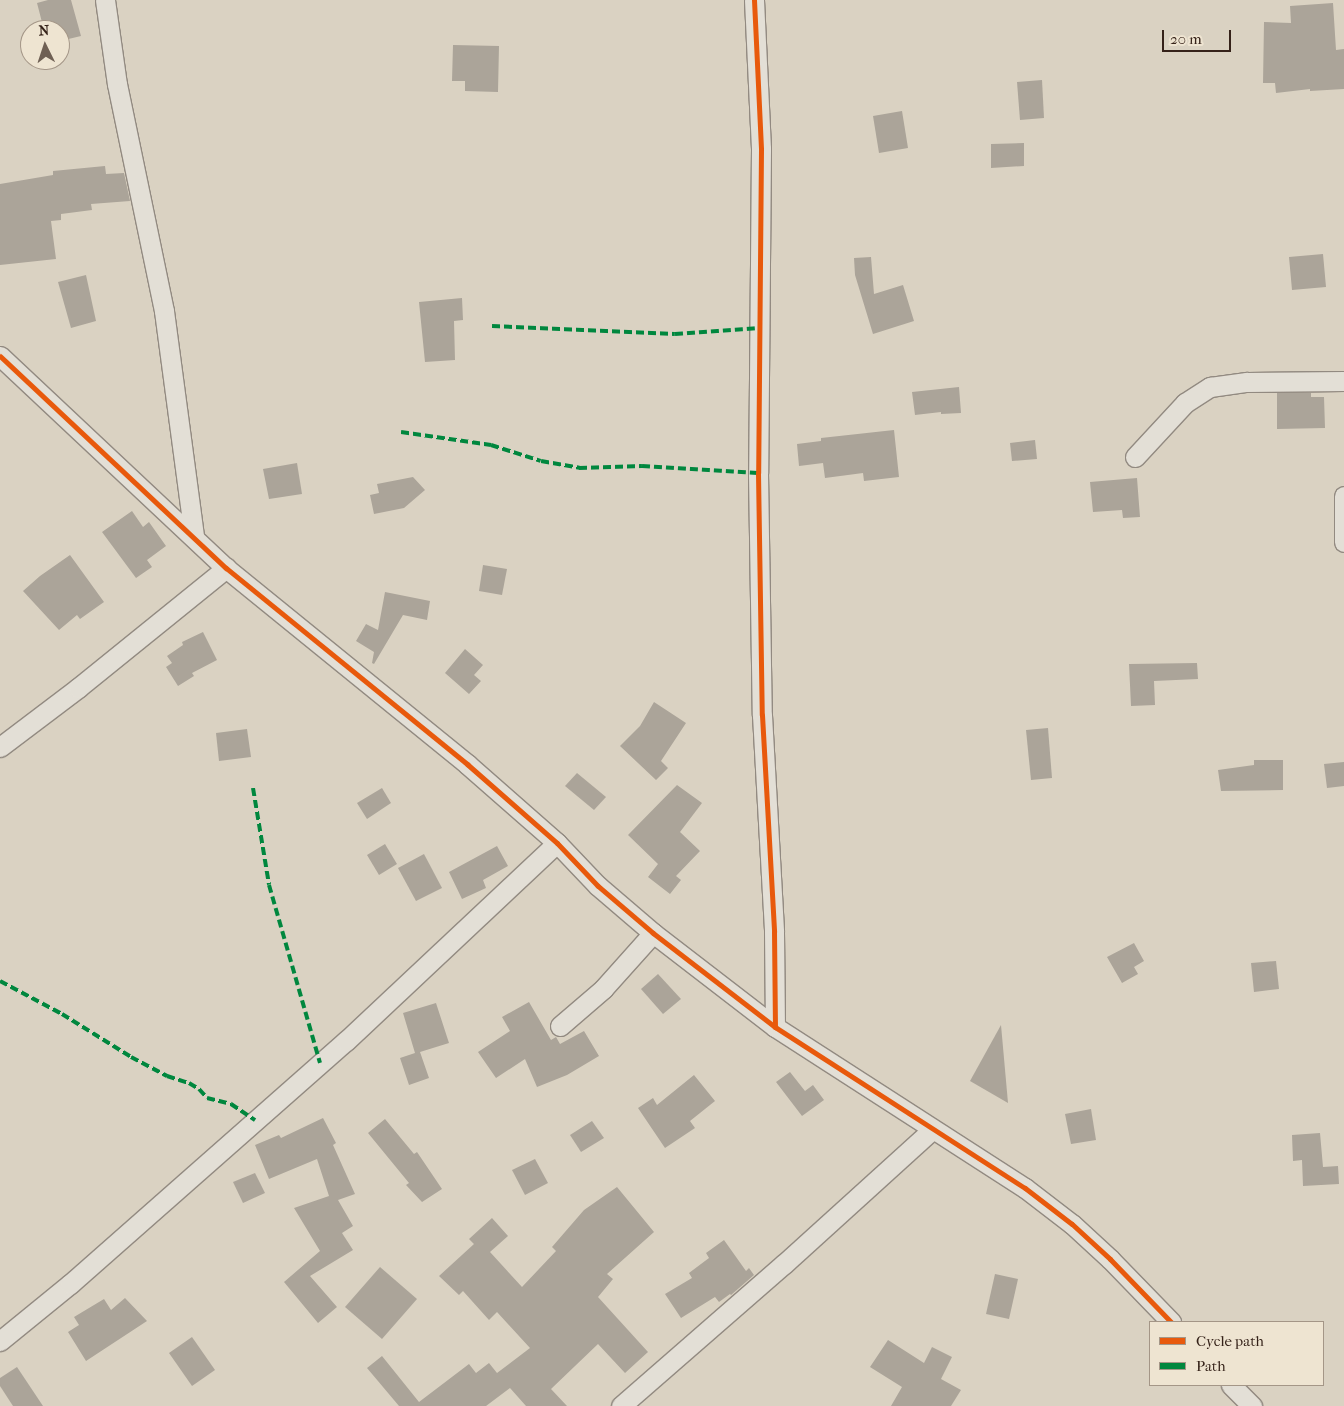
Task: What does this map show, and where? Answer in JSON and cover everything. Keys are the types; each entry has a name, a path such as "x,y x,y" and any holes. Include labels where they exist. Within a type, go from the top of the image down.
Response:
{"street":[{"path":"105,0 117,84 164,311 194,537"},
{"path":"754,0 761,150 758,473 762,706 774,932 775,1027"},
{"path":"0,356 226,568 467,764 557,843 598,886 775,1027 932,1130 1025,1188 1072,1224 1110,1259 1170,1321"},
{"path":"1135,457 1185,403 1210,387 1246,382 1344,381"},
{"path":"1344,496 1344,542"},
{"path":"0,747 78,688 226,568"},
{"path":"0,1341 70,1284 346,1041 557,843"},
{"path":"560,1026 603,988 654,932"},
{"path":"621,1406 784,1264 932,1130"},
{"path":"1232,1386 1252,1406"}],"building":[{"path":"48,0 71,0 81,36 70,39 70,20 41,20 37,3"},
{"path":"1333,3 1336,50 1344,49 1344,89 1310,91 1310,89 1276,93 1275,83 1263,83 1264,22 1291,23 1290,6"},
{"path":"453,45 499,46 498,92 465,91 465,81 452,81"},
{"path":"1042,80 1044,118 1020,120 1017,82"},
{"path":"902,111 908,148 879,153 873,116"},
{"path":"1024,143 1024,166 991,168 991,144"},
{"path":"105,166 106,174 124,173 130,201 91,204 92,210 61,214 61,220 51,221 56,259 0,265 0,184 53,175 53,171"},
{"path":"1323,254 1326,287 1292,290 1289,257"},
{"path":"871,257 874,294 903,285 914,321 873,334 855,275 854,258"},
{"path":"86,275 96,321 71,328 58,282"},
{"path":"462,298 463,320 454,321 455,360 425,362 419,302"},
{"path":"959,387 961,413 941,414 941,412 915,415 912,392"},
{"path":"1277,393 1311,393 1311,397 1324,397 1325,428 1277,429"},
{"path":"894,430 899,477 864,481 863,473 825,478 823,463 799,466 797,444 821,441 821,438"},
{"path":"1035,440 1037,459 1012,461 1010,443"},
{"path":"297,463 302,494 269,499 263,469"},
{"path":"413,477 425,490 404,508 374,514 370,495 379,493 377,484"},
{"path":"1137,478 1140,517 1123,518 1122,510 1093,512 1090,482"},
{"path":"132,511 143,527 149,522 166,546 147,560 152,567 136,578 102,532"},
{"path":"70,555 104,602 80,619 77,615 59,630 23,591 40,576"},
{"path":"483,565 507,569 502,595 479,591"},
{"path":"385,592 430,601 427,620 403,615 374,664 372,663 374,652 356,641 366,624 378,630"},
{"path":"203,632 217,660 192,673 194,676 178,686 166,667 172,663 167,656 183,645 182,642"},
{"path":"465,649 483,665 474,675 481,681 469,694 445,673"},
{"path":"1197,663 1198,679 1154,681 1155,705 1131,706 1129,664"},
{"path":"654,702 686,723 661,761 668,768 656,780 620,746 640,726"},
{"path":"1048,728 1052,778 1031,780 1026,730"},
{"path":"247,729 251,757 219,761 216,733"},
{"path":"1254,760 1283,760 1283,790 1221,791 1218,770 1254,765"},
{"path":"1344,762 1344,786 1327,788 1324,764"},
{"path":"577,773 606,797 594,810 565,786"},
{"path":"677,785 702,803 680,832 700,851 676,876 681,880 670,894 648,877 658,864 628,835"},
{"path":"382,788 391,803 367,819 357,803"},
{"path":"385,844 397,864 379,875 367,855"},
{"path":"497,846 508,866 483,880 486,888 462,899 449,872"},
{"path":"424,854 442,888 416,901 398,868"},
{"path":"1134,943 1144,961 1134,967 1138,974 1122,983 1107,957"},
{"path":"1276,961 1279,989 1254,992 1251,963"},
{"path":"658,974 681,999 663,1014 641,989"},
{"path":"529,1002 551,1040 556,1037 560,1044 584,1031 599,1056 567,1075 537,1087 525,1059 496,1078 478,1052 510,1031 502,1017"},
{"path":"436,1003 449,1043 420,1052 429,1078 409,1085 400,1058 415,1053 403,1013"},
{"path":"1001,1025 1008,1103 970,1081"},
{"path":"790,1072 805,1091 813,1085 824,1100 802,1116 776,1082"},
{"path":"694,1075 715,1101 690,1121 695,1128 665,1148 638,1108 653,1098 657,1105"},
{"path":"1091,1109 1096,1140 1071,1144 1065,1114"},
{"path":"323,1118 336,1143 333,1145 355,1194 338,1200 353,1226 342,1233 353,1250 310,1276 337,1307 318,1323 284,1282 320,1251 294,1208 329,1196 317,1159 269,1179 255,1145 279,1135 281,1138"},
{"path":"385,1119 414,1154 417,1152 442,1189 422,1202 406,1185 409,1183 368,1133"},
{"path":"592,1121 604,1138 581,1152 570,1135"},
{"path":"1320,1133 1323,1167 1338,1166 1339,1184 1303,1186 1302,1160 1293,1161 1292,1135"},
{"path":"535,1159 548,1183 525,1195 512,1170"},
{"path":"255,1173 265,1193 243,1203 233,1182"},
{"path":"617,1187 654,1232 607,1274 613,1279 598,1297 648,1352 625,1373 598,1344 551,1389 567,1406 526,1406 510,1388 486,1406 399,1406 367,1368 382,1356 419,1402 469,1364 476,1373 489,1363 497,1373 530,1348 497,1312 489,1320 463,1291 459,1295 439,1276 474,1244 469,1239 492,1218 508,1236 490,1252 522,1287 556,1251 552,1247 584,1210"},
{"path":"724,1240 746,1271 749,1268 754,1275 731,1295 719,1302 715,1297 681,1318 665,1294 692,1278 689,1273 709,1258 706,1253"},
{"path":"380,1267 417,1299 382,1339 345,1307"},
{"path":"995,1274 1018,1279 1009,1319 986,1314"},
{"path":"125,1298 147,1321 86,1361 68,1332 79,1325 74,1317 104,1299 111,1310"},
{"path":"192,1337 215,1370 192,1386 169,1353"},
{"path":"888,1340 924,1363 932,1347 952,1357 941,1379 961,1390 951,1406 891,1406 902,1387 870,1367"},
{"path":"17,1367 43,1406 13,1406 0,1386 0,1378"}],"marked path":[{"path":"492,326 675,334 760,328"},
{"path":"401,432 491,445 541,461 579,468 642,466 758,473"},
{"path":"253,788 269,885 320,1063"},
{"path":"0,981 62,1014 131,1057 167,1076 189,1083 199,1089 207,1098 231,1104 255,1120"}],"cycle path":[{"path":"754,0 761,149 758,473 762,715 774,932 775,1027"},
{"path":"0,356 226,568 467,764 557,843 598,886 653,933 775,1027 1025,1188 1072,1224 1110,1259 1170,1321"}]}
